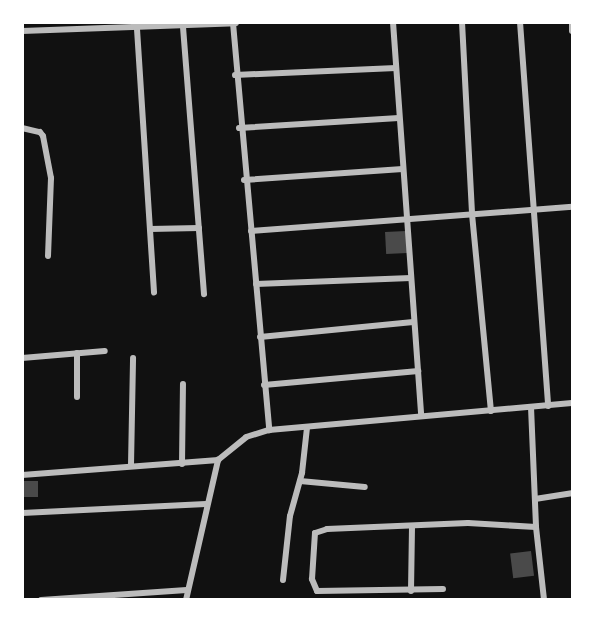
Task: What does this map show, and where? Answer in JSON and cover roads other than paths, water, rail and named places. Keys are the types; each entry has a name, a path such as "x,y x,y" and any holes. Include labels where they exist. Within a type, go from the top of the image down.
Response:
{"street":[{"path":"393,22 405,220 422,416"},
{"path":"462,22 472,214 491,411"},
{"path":"520,22 536,211 548,406"},
{"path":"572,22 573,31"},
{"path":"22,31 137,29 235,23 235,75 239,128 269,430"},
{"path":"183,27 204,294"},
{"path":"137,29 153,292"},
{"path":"235,75 396,68"},
{"path":"239,128 399,118"},
{"path":"22,128 40,132 43,136 51,178 48,256"},
{"path":"244,180 403,169"},
{"path":"251,231 573,207"},
{"path":"150,229 199,228"},
{"path":"256,284 411,278"},
{"path":"260,337 413,322"},
{"path":"22,357 105,351"},
{"path":"77,353 77,397"},
{"path":"131,465 133,358"},
{"path":"264,385 418,371"},
{"path":"182,464 183,384"},
{"path":"186,600 206,504 218,460 236,443 269,430 573,403"},
{"path":"531,407 536,527 544,600"},
{"path":"283,580 290,516 300,482 307,428"},
{"path":"22,475 218,460"},
{"path":"300,482 365,487"},
{"path":"535,499 573,493"},
{"path":"22,513 206,504"},
{"path":"443,589 317,591 312,585 312,569 317,531 468,523 536,527"},
{"path":"411,591 412,526"},
{"path":"41,600 187,590"}]}
